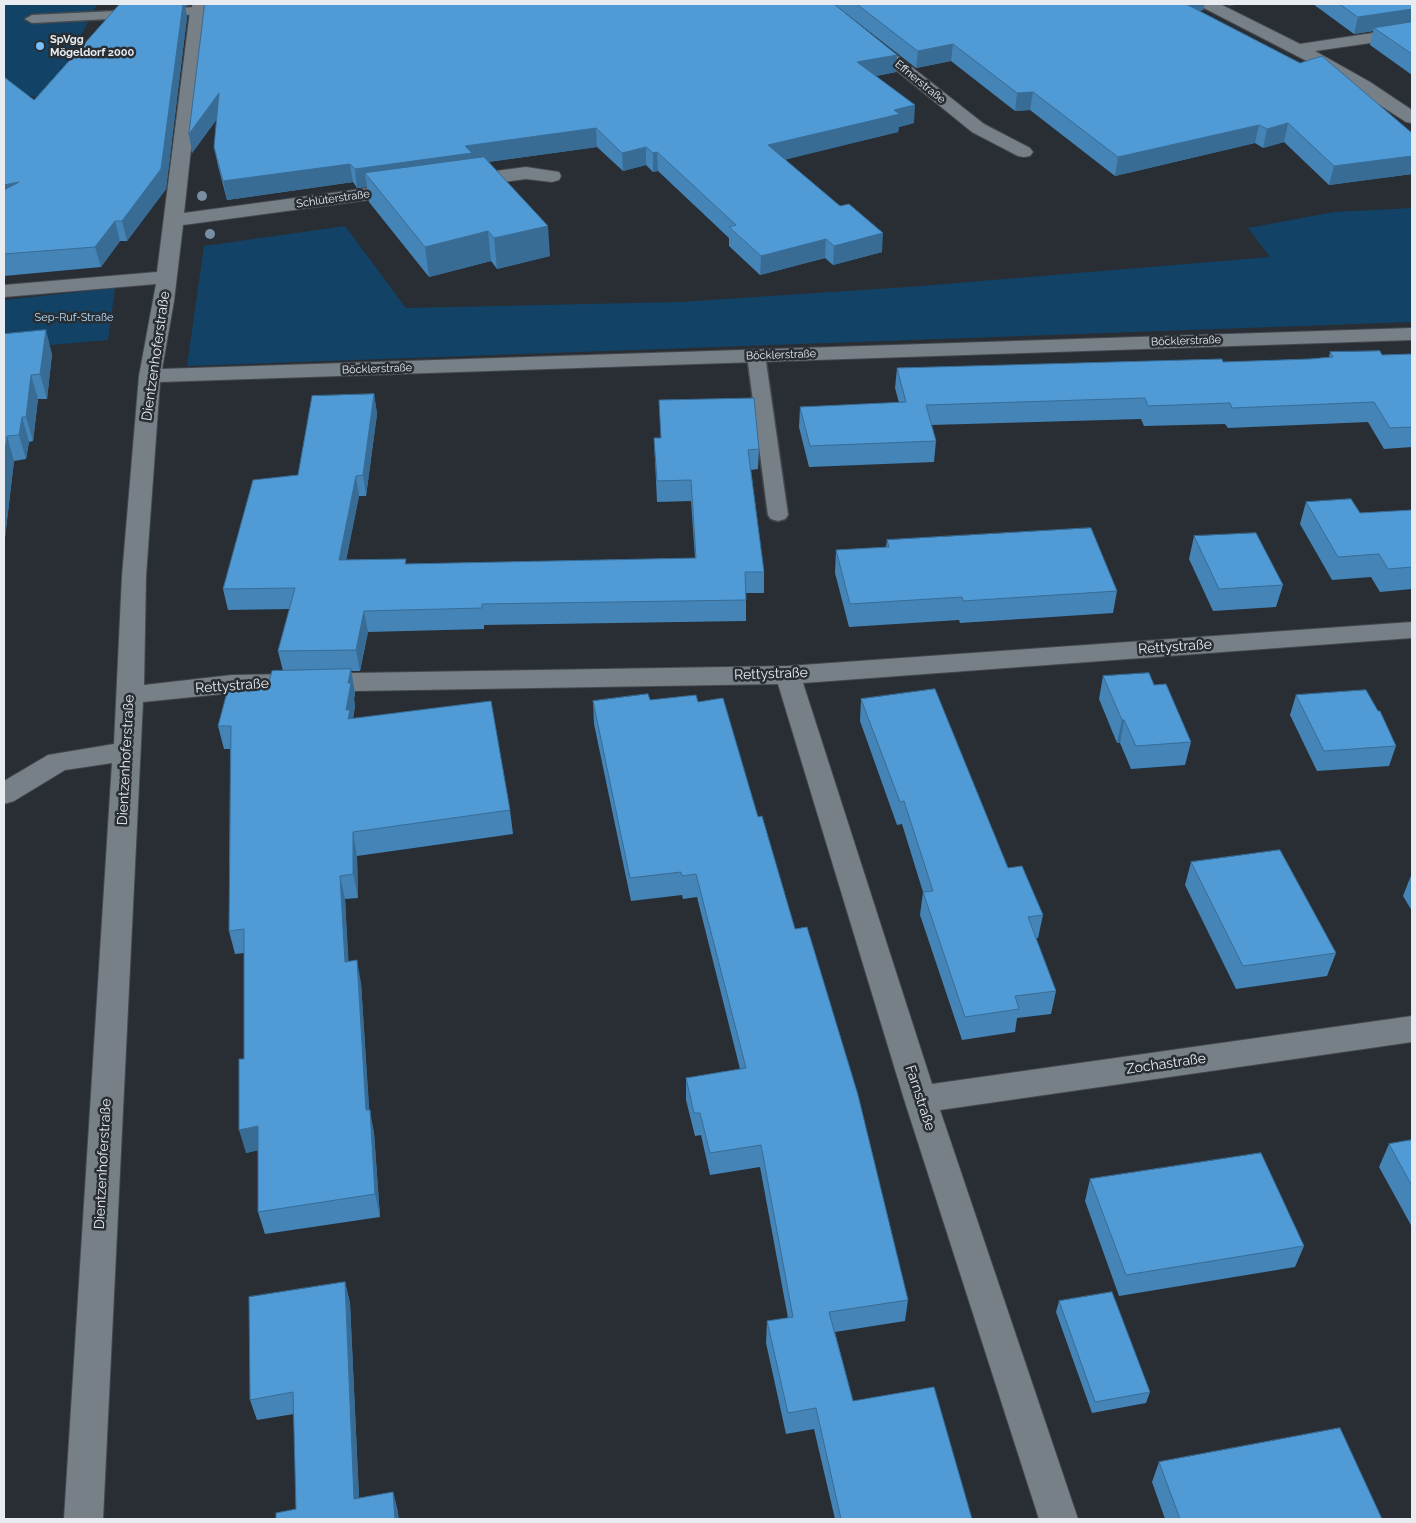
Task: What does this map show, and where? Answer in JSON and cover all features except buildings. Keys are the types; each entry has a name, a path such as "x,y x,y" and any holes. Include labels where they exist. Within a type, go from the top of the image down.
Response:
{"street":[{"name":"Effnerstraße","path":"822,4 978,128 1024,152"},
{"path":"1208,4 1298,49 1393,104 1412,118"},
{"name":"Dientzenhoferstraße","path":"82,1519 130,695 134,576 150,376 167,276 200,7"},
{"path":"1298,49 1412,32"},
{"path":"448,184 526,173 552,176"},
{"name":"Schlüterstraße","path":"174,220 418,188"},
{"path":"4,291 167,276"},
{"name":"Böcklerstraße","path":"150,376 1412,334"},
{"name":"Rettystraße","path":"130,695 232,684 788,675 1412,630"},
{"name":"Farnstraße","path":"788,675 920,1099 1058,1519"},
{"path":"4,794 58,762 126,751"},
{"name":"Zochastraße","path":"920,1099 1412,1029"}],"lane":[{"path":"32,19 200,7"},
{"path":"756,356 778,514"}],"green space":[{"name":"SpVgg Mögeldorf 2000","path":"4,4 97,4 48,101 4,88"},
{"path":"1412,208 1412,322 187,366 204,246 345,226 406,308 679,302 908,287 1270,257 1248,228 1334,212"},
{"name":"Sep-Ruf-Straße","path":"115,288 108,340 4,349 4,300"}],"place":[{"name":"SpVgg Mögeldorf 2000","path":"40,46"}]}
